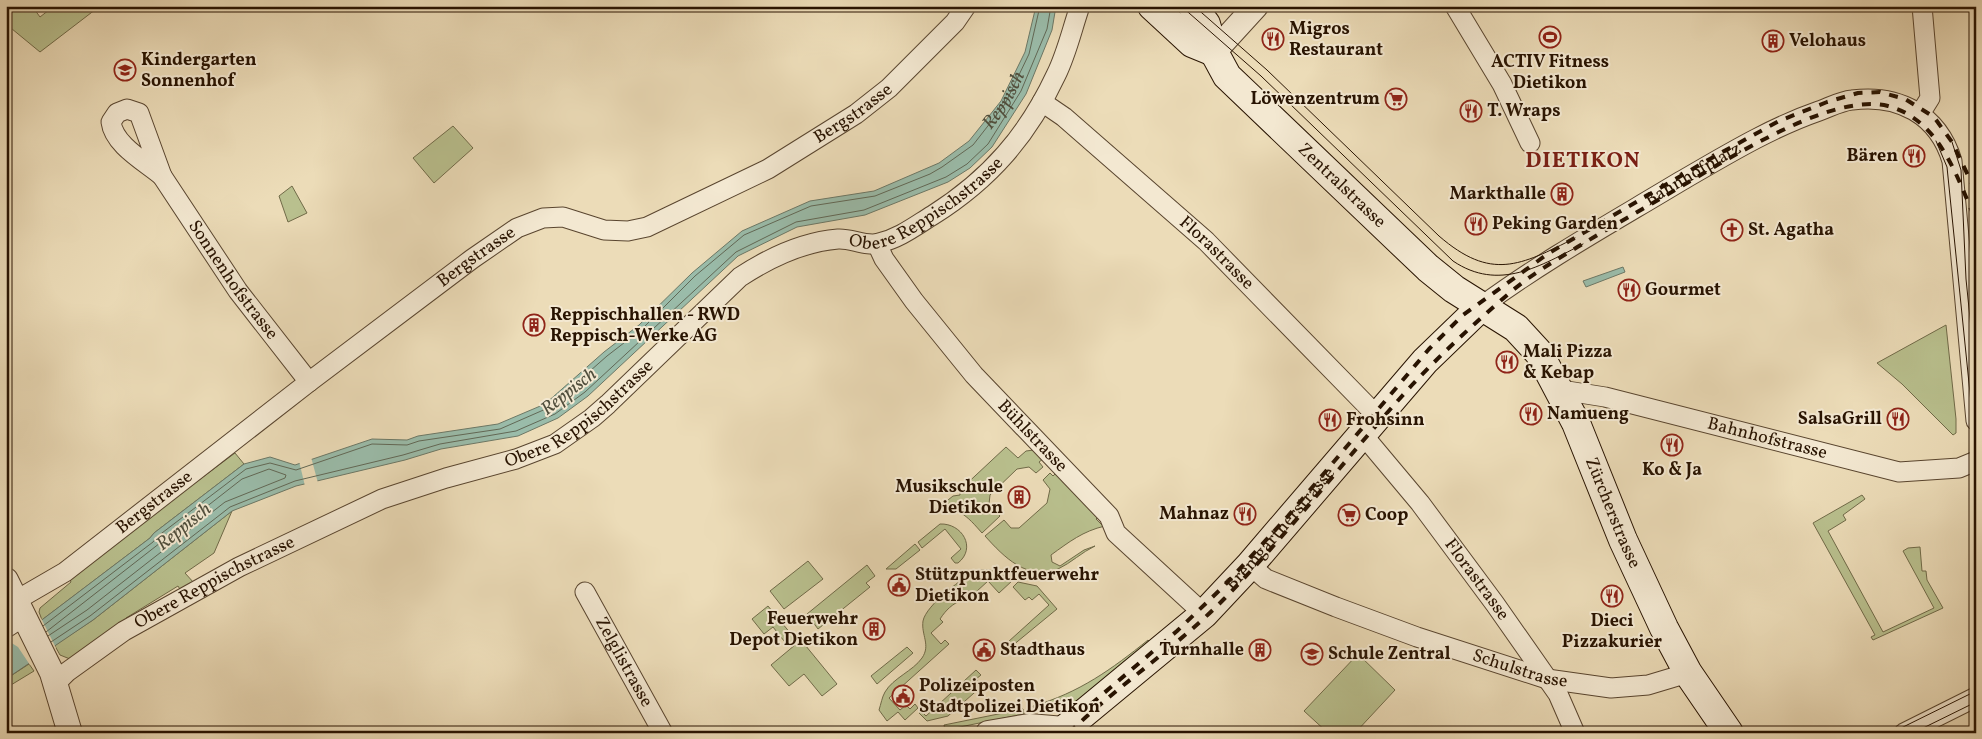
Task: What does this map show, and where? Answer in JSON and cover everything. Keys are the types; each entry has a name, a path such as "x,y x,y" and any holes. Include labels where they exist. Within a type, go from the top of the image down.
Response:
{"main road":[{"path":"1152,6 1192,43 1214,52"},
{"name":"Zentralstrasse","path":"1192,6 1206,24 1214,52 1227,76 1428,268 1454,289 1482,306"},
{"name":"Zürcherstrasse","path":"1482,306 1524,335 1539,353 1560,390 1648,596 1688,672 1729,733"},
{"name":"Bremgartnerstrasse","path":"1062,731 1204,614 1250,565 1425,361 1482,306"}],"street":[{"name":"Bergstrasse","path":"16,611 309,382 516,228 543,218 563,217 604,230 628,231 647,227 768,169 856,114 889,88 955,22 966,6"},
{"name":"Obere Reppischstrasse","path":"55,684 67,672 124,631 238,567 382,499 446,478 516,459 555,444 592,418 740,278 764,261 808,245 839,239 877,244 903,235 960,198 1011,150 1029,126 1059,68 1080,6"},
{"path":"1214,52 1256,6"},
{"path":"1455,6 1502,84 1530,143"},
{"path":"1920,114 1930,98 1922,6"},
{"name":"Bahnhofplatz","path":"1482,306 1552,256 1764,134 1849,100 1881,99 1904,104 1920,114 1945,143 1954,171 1959,255 1976,421"},
{"name":"Florastrasse","path":"1042,102 1064,117 1206,240 1370,426 1420,503 1558,694 1575,733"},
{"name":"Sonnenhofstrasse","path":"162,176 238,291 309,382"},
{"name":"Bühlstrasse","path":"877,244 884,259 914,301 974,375 1109,516 1116,533 1204,614"},
{"name":"Bahnhofstrasse","path":"1560,390 1605,397 1899,472 1959,468 1976,461"},
{"name":"Schulstrasse","path":"1250,565 1266,579 1417,637 1547,680 1611,688 1648,685 1688,672"},
{"name":"Zelglistrasse","path":"585,592 663,733"},
{"path":"16,611 46,662 70,733"},
{"path":"1904,733 1976,697"},
{"path":"988,733 1030,726 1062,731"}],"green space":[{"path":"6,6 32,6 40,17 54,6 100,6 40,52 6,24"},
{"path":"453,126 473,148 434,183 413,158"},
{"path":"292,186 307,213 288,222 279,196"},
{"path":"1946,325 1956,419 1956,433 1953,435 1902,384 1877,363"},
{"path":"1006,447 1018,458 1026,451 1034,450 1043,459 1039,462 1043,467 1036,473 1029,467 1017,469 990,495 989,504 1000,516 982,533 966,517 954,510 941,509 933,512 953,496 960,495 960,490"},
{"path":"235,453 244,464 42,620 39,612 40,608 71,582 69,577"},
{"path":"1050,473 1053,476 1056,473 1098,517 1096,519 1102,525 1105,524 1105,526 1070,541 1051,555 1052,562 1060,566 1084,550 1095,546 1058,569 1036,572 1017,565 1008,559 985,536 1004,520 1011,528 1019,528 1047,503 1050,489 1043,480"},
{"path":"1862,495 1865,499 1843,515 1846,520 1828,531 1883,632 1934,608 1903,551 1908,548 1920,547 1922,571 1926,571 1927,580 1943,608 1873,640 1871,637 1875,635 1813,523"},
{"path":"232,511 214,553 185,573 194,583 181,591 178,586 126,618 129,623 70,659 60,655 55,646 58,643 93,620"},
{"path":"940,524 955,528 964,537 966,550 964,557 958,563 955,563 951,558 961,549 945,529 922,548 918,542"},
{"path":"915,544 920,550 896,569 886,569"},
{"path":"808,561 823,579 784,609 770,591"},
{"path":"867,565 875,576 866,583 870,587 818,629 807,614"},
{"path":"979,570 990,570 1013,580 999,593 988,581 965,602 962,600 947,610 940,619 943,622 931,633 941,644 945,640 949,644 889,698 900,710 906,705 910,709 915,704 918,708 905,720 898,712 887,721 879,710 882,698 889,687 914,667 925,653 926,644 923,621 926,614 946,592 964,578"},
{"path":"1018,582 1037,586 1057,609 1012,646 1008,642 1049,605 1039,594 1032,600 1029,597 1025,600 1013,587"},
{"path":"768,606 796,640 788,646 773,627 764,634 752,619"},
{"path":"801,640 837,684 822,696 804,674 789,686 771,665"},
{"path":"1148,640 1152,644 1085,696 1072,703 1035,711 1033,706 1050,701 1094,679"},
{"path":"907,647 913,653 877,684 871,676"},
{"path":"1358,654 1395,690 1355,733 1328,733 1304,711"},
{"path":"29,664 34,671 6,688 6,679"},
{"path":"976,670 981,675 976,679 982,686 948,716 927,721 919,713 921,711 926,716"},
{"path":"1023,709 1024,714 945,730 944,725"}],"water":[{"name":"Reppisch","path":"1036,6 1056,6 1052,30 1026,94 992,147 970,168 948,182 865,215 797,227 738,256 588,396 558,418 518,436 441,449 405,460 296,486 232,511 93,620 6,679 6,647 244,464 270,457 295,465 372,439 407,440 418,436 498,424 545,404 604,352 639,325 692,273 742,231 810,201 874,191 939,163 969,141 1001,101 1025,52"},
{"path":"1623,267 1625,272 1586,287 1583,281"}],"pier":[{"path":"311,457 318,483 305,486 299,461"},
{"path":"41,618 56,648 30,665 18,647 10,642"}],"tram line":[{"path":"1181,6 1261,76 1453,261 1470,270 1487,275 1503,275 1535,267 1583,244"},
{"path":"1194,6 1267,70 1439,236 1458,250 1474,259 1490,264 1506,264 1522,262 1538,256 1575,238"},
{"path":"1936,141 1947,167 1976,452"},
{"path":"1952,142 1961,170 1966,279 1976,377"},
{"path":"1891,733 1976,691"},
{"path":"1913,733 1976,702"}],"railway":[{"path":"1091,704 1177,631 1225,585 1288,516 1429,349 1463,315 1549,253 1708,160 1779,121 1827,102 1858,93 1880,92 1905,99 1934,117 1952,142 1976,192"},
{"path":"1069,733 1206,617 1224,599 1273,547 1412,385 1448,348 1500,301 1555,260 1719,164 1778,132 1824,113 1869,104 1888,106 1906,113 1934,137 1954,169 1976,221"}],"place":[{"name":"ACTIV Fitness Dietikon","path":"1550,37"},
{"name":"Migros Restaurant","path":"1273,39"},
{"name":"Velohaus","path":"1773,41"},
{"name":"Kindergarten Sonnenhof","path":"125,70"},
{"name":"Löwenzentrum","path":"1396,99"},
{"name":"T. Wraps","path":"1471,111"},
{"name":"Bären","path":"1914,156"},
{"name":"Markthalle","path":"1562,194"},
{"name":"Peking Garden","path":"1476,224"},
{"name":"St. Agatha","path":"1732,230"},
{"name":"Gourmet","path":"1629,290"},
{"name":"Reppischhallen - RWD Reppisch-Werke AG","path":"534,325"},
{"name":"Mali Pizza & Kebap","path":"1507,362"},
{"name":"Namueng","path":"1531,414"},
{"name":"SalsaGrill","path":"1898,419"},
{"name":"Frohsinn","path":"1330,420"},
{"name":"Ko & Ja","path":"1672,445"},
{"name":"Musikschule Dietikon","path":"1019,497"},
{"name":"Mahnaz","path":"1245,514"},
{"name":"Coop","path":"1349,515"},
{"name":"Stützpunktfeuerwehr Dietikon","path":"899,585"},
{"name":"Dieci Pizzakurier","path":"1612,596"},
{"name":"Feuerwehr Depot Dietikon","path":"874,629"},
{"name":"Stadthaus","path":"984,650"},
{"name":"Turnhalle","path":"1260,650"},
{"name":"Schule Zentral","path":"1312,654"},
{"name":"Polizeiposten Stadtpolizei Dietikon","path":"903,696"}],"district":[{"name":"DIETIKON","path":"1583,161"}]}
